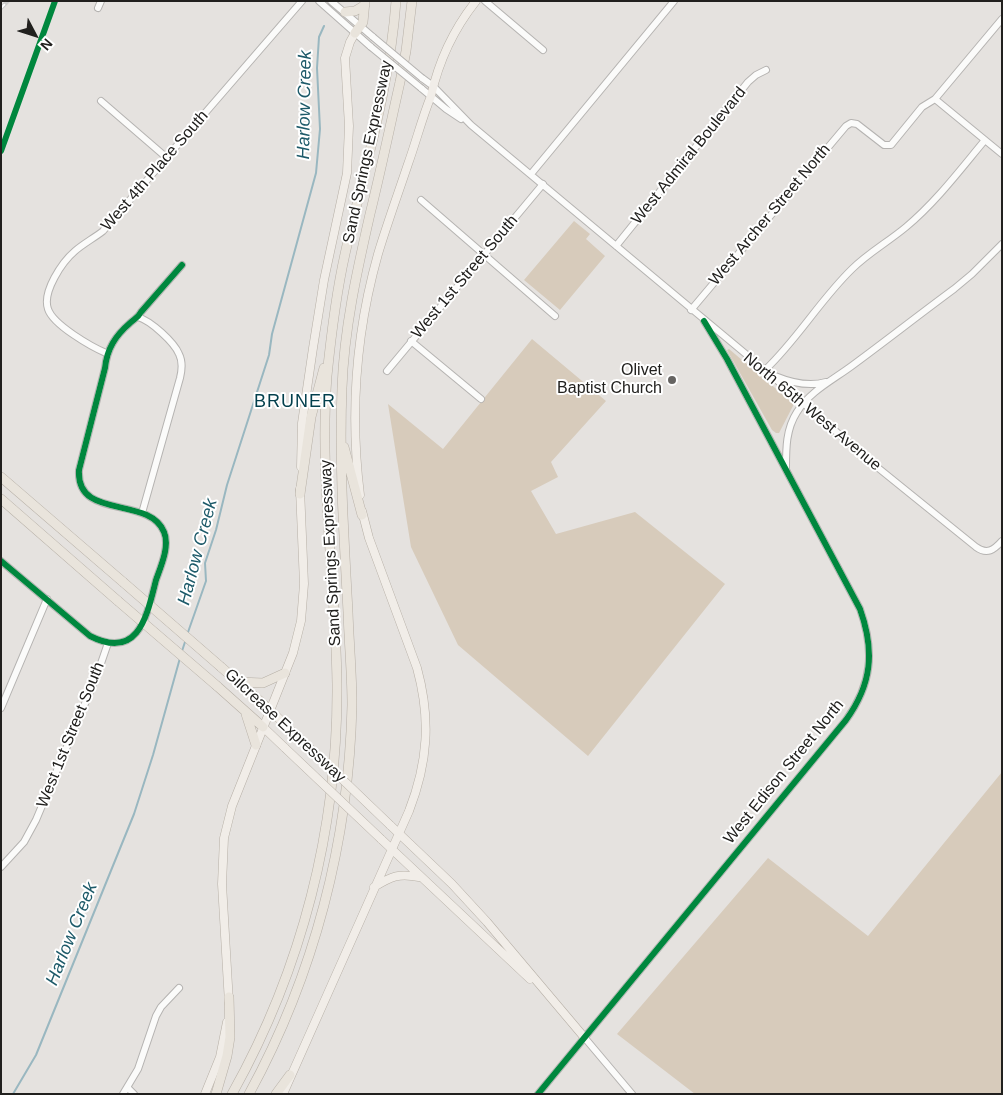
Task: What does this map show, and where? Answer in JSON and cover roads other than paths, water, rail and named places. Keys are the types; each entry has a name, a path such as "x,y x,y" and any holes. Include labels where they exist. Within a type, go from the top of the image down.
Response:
{"highway":[{"name":"Sand Springs Expressway","path":"232,1094 270,1017 297,947 322,852 329,807 337,693 325,442 326,399 331,342 345,256 385,83 396,1"},
{"name":"Sand Springs Expressway","path":"249,1094 286,1017 308,960 329,886 345,800 352,692 340,432 344,357 352,302 406,51 412,1"},
{"path":"355,34 361,26 365,3"},
{"path":"345,12 355,12 365,3"},
{"path":"300,494 311,417 331,342"},
{"path":"340,432 362,515"},
{"name":"Gilcrease Expressway","path":"1,477 270,710"},
{"name":"Gilcrease Expressway","path":"1,499 263,727"},
{"path":"238,682 263,682 285,673"},
{"path":"245,711 256,745"},
{"path":"216,1094 230,1037 229,997"},
{"path":"276,1094 290,1076"}],"main road":[{"path":"283,1094 399,833 420,780 425,756 426,713 416,668 362,515 355,449 356,395 366,308 385,230 433,86 455,29 476,1"},
{"path":"205,1094 215,1073 223,1044 229,997 222,884 224,838 232,806 298,638 304,606 300,494 302,423 324,280 347,173 349,126 345,58 350,42 355,34"},
{"name":"Gilcrease Expressway","path":"270,710 452,884 487,922 584,1037"},
{"name":"Gilcrease Expressway","path":"263,727 421,878 548,995"},
{"path":"374,887 395,876 406,874 421,878"}],"street":[{"path":"98,8 101,1"},
{"name":"West 4th Place South","path":"106,353 97,350 53,318 48,311 47,304 50,288 57,274 67,258 103,231 302,1"},
{"path":"319,1 355,34 446,109 471,125"},
{"path":"331,1 433,86 471,125"},
{"path":"485,1 543,50"},
{"path":"531,174 674,1"},
{"path":"1002,19 935,99 1002,154"},
{"name":"West Admiral Boulevard","path":"616,246 748,82 766,70"},
{"name":"West Archer Street North","path":"691,310 842,130 851,123 860,126 884,146 888,146 894,142 922,107 935,99"},
{"path":"101,101 167,158"},
{"name":"North 65th West Avenue","path":"471,125 765,370 877,467 976,547 983,552 989,551 1002,541"},
{"path":"830,381 801,384 784,380 765,370 841,280 861,260 906,227 931,204 985,140"},
{"name":"West 1st Street South","path":"387,371 543,184"},
{"path":"421,200 555,316"},
{"path":"786,469 788,434 793,418 803,403 954,289 1002,244"},
{"path":"106,353 124,329 138,317 182,265"},
{"path":"138,317 148,321 176,348 182,364 180,378 142,514"},
{"name":"West Edison Street North","path":"538,1094 846,720 856,705 866,681 869,645 860,609 727,359 704,321"},
{"path":"411,341 481,399"},
{"name":"West 1st Street South","path":"1,867 24,842 36,820 97,675 108,643 127,640 141,628 165,548 166,537 162,528 155,520 142,514 95,500 82,488 78,477 105,368 106,353"},
{"path":"1,561 90,636 108,643"},
{"path":"1,708 47,599"},
{"path":"134,1094 125,1091 143,1056 156,1016 160,1007 179,988"},
{"path":"584,1037 632,1094"}],"waterway":[{"name":"Harlow Creek","path":"187,635 206,581 205,563 216,530 227,485 269,355 272,334 316,173 320,129 317,68 319,37 324,26"},
{"name":"Harlow Creek","path":"182,651 186,639"},
{"name":"Harlow Creek","path":"13,1094 36,1055 134,814 153,755 180,658"}],"railway":[{"path":"1,8 8,1"}],"place":[{"name":"Olivet Baptist Church","path":"672,380"}],"district":[{"name":"BRUNER","path":"295,402"}]}
